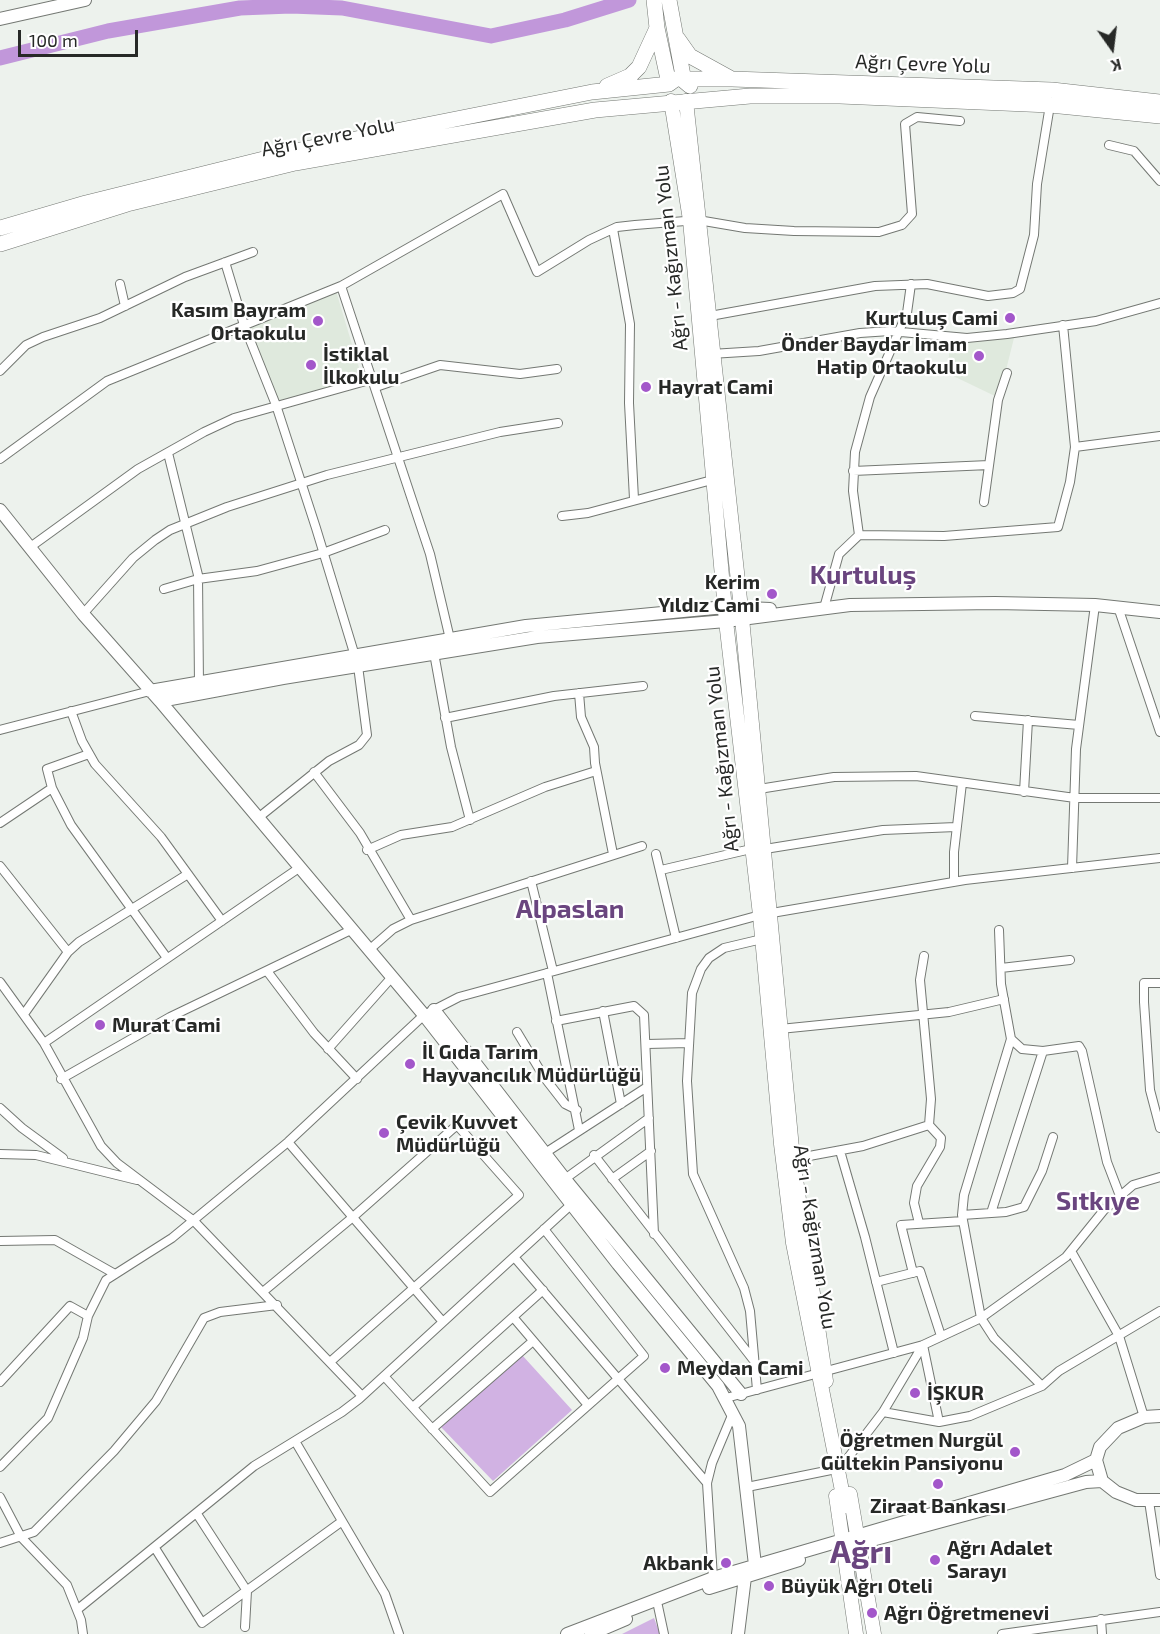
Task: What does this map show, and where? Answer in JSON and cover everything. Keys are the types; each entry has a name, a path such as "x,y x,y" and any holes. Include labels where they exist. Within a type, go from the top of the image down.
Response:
{"highway":[{"path":"654,0 664,25 677,82 691,90 679,101 666,91 677,82"},
{"path":"592,92 630,76 639,67 664,25 669,0"},
{"path":"664,25 690,56 732,79"},
{"name":"Ağrı Çevre Yolu","path":"0,228 86,203 300,150 592,92 677,82 732,79 1052,90 1160,102"},
{"name":"Ağrı Çevre Yolu","path":"0,244 127,204 295,163 595,110 750,96 840,96 1050,105 1160,116"}],"main road":[{"name":"Ağrı - Kağızman Yolu","path":"679,101 694,220 710,316 711,354 759,789 758,849"},
{"name":"Ağrı - Kağızman Yolu","path":"694,220 712,480 725,614 758,849 793,1159 821,1371 844,1506"},
{"name":"Ağrı - Kağızman Yolu","path":"766,914 762,939 794,1243 821,1371"},
{"path":"821,1371 844,1463 874,1634"},
{"path":"821,1371 819,1413 831,1470 856,1634"},
{"path":"858,1583 867,1634"}],"street":[{"path":"0,19 85,0"},
{"path":"710,316 874,286 927,284 988,296 1013,293 1020,289 1034,235 1037,184 1050,105"},
{"path":"0,459 107,381 341,286 503,194 537,272 589,240 613,229 694,220 745,228 879,232 897,228 912,214 905,124 917,117 960,121"},
{"path":"1108,145 1134,151 1160,181"},
{"path":"613,229 630,324 629,403 634,499"},
{"path":"0,371 34,341 54,332 100,318 185,277 253,252"},
{"path":"225,262 244,326 276,405 302,483 356,661 366,724 366,739 314,772 258,818"},
{"path":"120,284 125,306"},
{"path":"858,535 853,471 855,452 870,397 882,366 900,332 911,301 911,284"},
{"path":"341,286 430,554 450,639"},
{"path":"711,354 759,351 860,333 900,332 967,338 1124,315 1160,303"},
{"path":"824,608 839,554 858,535 944,536 1058,527 1070,482 1074,447 1063,325"},
{"path":"29,548 129,475 234,418 276,405 374,383 440,365 520,374 557,369"},
{"path":"984,502 998,400 1007,373"},
{"path":"83,614 133,558 170,530 257,495 500,432 558,423"},
{"path":"1074,447 1160,436"},
{"path":"168,453 198,579 199,689"},
{"path":"853,471 989,465"},
{"path":"562,516 588,513 712,480"},
{"path":"0,510 83,614 160,701 351,930 392,977 429,1013 576,1200 726,1398 734,1411 743,1446 755,1565"},
{"path":"164,589 198,579 247,574 323,553 385,530"},
{"path":"160,701 199,689 356,661 450,639 526,626 824,608 995,603 1095,605 1160,612"},
{"path":"1072,868 1079,725 1095,605"},
{"path":"1118,607 1160,732"},
{"path":"356,661 725,614"},
{"path":"434,652 445,718 471,820"},
{"path":"445,718 579,693 643,687"},
{"path":"0,730 150,691 199,689"},
{"path":"579,693 581,717 594,747 596,771 613,854"},
{"path":"1149,702 1160,700"},
{"path":"71,711 95,764 161,837 222,921"},
{"path":"975,716 1079,725"},
{"path":"1024,792 1028,720"},
{"path":"89,754 47,769 52,788 71,825 167,958"},
{"path":"368,850 400,835 452,827 545,787 596,771"},
{"path":"314,772 360,833 411,920"},
{"path":"759,789 834,777 916,776 1075,798 1160,798"},
{"path":"954,882 956,827 962,783"},
{"path":"0,823 52,788"},
{"path":"661,870 758,849 883,830 956,827"},
{"path":"369,950 393,929 411,920 642,846"},
{"path":"656,854 676,938"},
{"path":"0,1467 48,1418 83,1338 88,1316 103,1286 115,1274 172,1238 194,1221 288,1142 429,1013 459,997 766,914 954,882 1160,858"},
{"path":"0,866 68,952"},
{"path":"44,1043 299,868"},
{"path":"24,1014 68,952 188,874"},
{"path":"531,881 550,972 556,1020 577,1110 579,1130"},
{"path":"61,1079 170,1017 351,930"},
{"path":"999,930 1004,999 1011,1039 964,1195 963,1218 981,1318 994,1338 1042,1386"},
{"path":"757,1390 750,1311 744,1288 693,1174 687,1114 693,993 701,969 709,958 724,948 762,939"},
{"path":"919,1223 914,1203 917,1186 940,1147 940,1138 929,1125 931,1099 925,1014 920,980 924,956"},
{"path":"1001,968 1070,960"},
{"path":"267,971 328,1049 357,1079"},
{"path":"328,1049 392,977"},
{"path":"0,982 44,1043 61,1079 100,1146 117,1163 194,1221 264,1291 362,1396"},
{"path":"1160,983 1144,983 1150,1090 1160,1128"},
{"path":"780,1029 949,1012 1004,999"},
{"path":"556,1020 638,1007 644,1015 654,1234"},
{"path":"603,1011 621,1104"},
{"path":"517,1032 544,1077 565,1104 577,1110"},
{"path":"1011,1039 1022,1049 1043,1052 1079,1046 1082,1050 1107,1162 1120,1196"},
{"path":"647,1044 689,1043"},
{"path":"991,1213 1043,1052"},
{"path":"541,1156 647,1087"},
{"path":"0,1108 35,1139 68,1161"},
{"path":"561,1181 594,1155 649,1118"},
{"path":"264,1291 353,1217 457,1125 519,1195 330,1362"},
{"path":"793,1159 840,1151 903,1135 929,1125"},
{"path":"913,1273 901,1226 1017,1210 1029,1202 1053,1137"},
{"path":"288,1142 443,1322"},
{"path":"612,1179 651,1151"},
{"path":"840,1151 894,1353"},
{"path":"0,1154 36,1155 140,1180"},
{"path":"594,1155 756,1362"},
{"path":"726,1398 923,1345 981,1318 1028,1287 1071,1251 1104,1210 1133,1185 1160,1177"},
{"path":"78,1609 198,1514 254,1466 342,1412 362,1396 576,1200"},
{"path":"576,1200 741,1394"},
{"path":"384,1376 490,1492 644,1356 544,1229"},
{"path":"0,1241 55,1240 115,1274"},
{"path":"1071,1251 1119,1336 1144,1417"},
{"path":"515,1257 707,1483"},
{"path":"876,1282 920,1271 941,1336"},
{"path":"412,1407 543,1290"},
{"path":"0,1543 21,1537 39,1528 114,1451 156,1401 204,1318 219,1312 277,1305"},
{"path":"0,1382 70,1306 88,1316"},
{"path":"883,1412 939,1422 970,1416 1042,1386 1059,1371 1160,1311"},
{"path":"513,1317 587,1404"},
{"path":"432,1429 533,1341"},
{"path":"844,1463 883,1412 923,1345"},
{"path":"923,1345 939,1422"},
{"path":"713,1578 707,1483 712,1463 734,1411"},
{"path":"1160,1416 1144,1417 1108,1435 1100,1447 1096,1460 1102,1481 1123,1496 1154,1501 1160,1575"},
{"path":"295,1441 385,1594 399,1634"},
{"path":"856,1540 1065,1475 1096,1460"},
{"path":"747,1487 831,1470"},
{"path":"567,1634 713,1578 755,1565 1086,1482 1102,1481"},
{"path":"0,1497 21,1537 67,1585 78,1609 83,1634"},
{"path":"198,1514 247,1591 245,1627"},
{"path":"155,1548 202,1623 341,1522"},
{"path":"591,1634 658,1606 842,1543"},
{"path":"738,1634 745,1577"},
{"path":"658,1606 664,1634"},
{"path":"1002,1634 1160,1612"},
{"path":"1101,1619 1102,1634"}],"shaded area":[{"name":"İstiklal İlkokulu","path":"336,291 363,381 276,402 250,328 286,310"},
{"name":"Önder Baydar İmam Hatip Ortaokulu","path":"951,338 1014,338 999,398 947,373"},
{"path":"522,1355 572,1410 493,1481 441,1427"},
{"path":"654,1618 660,1634 622,1634"}],"waterway":[{"path":"0,58 108,31 240,8 291,6 342,8 491,36 565,20 629,0"}],"tunnel":[{"path":"845,1506 858,1583"}],"place":[{"name":"Kurtuluş Cami","path":"1010,318"},
{"name":"Kasım Bayram Ortaokulu","path":"318,321"},
{"name":"Önder Baydar İmam Hatip Ortaokulu","path":"979,356"},
{"name":"İstiklal İlkokulu","path":"311,365"},
{"name":"Hayrat Cami","path":"646,387"},
{"name":"Kerim Yıldız Cami","path":"772,594"},
{"name":"Murat Cami","path":"100,1025"},
{"name":"İl Gıda Tarım Hayvancılık Müdürlüğü","path":"410,1064"},
{"name":"Çevik Kuvvet Müdürlüğü","path":"384,1133"},
{"name":"Meydan Cami","path":"665,1368"},
{"name":"İŞKUR","path":"915,1393"},
{"name":"Öğretmen Nurgül Gültekin Pansiyonu","path":"1015,1452"},
{"name":"Ziraat Bankası","path":"938,1484"},
{"name":"Ağrı Adalet Sarayı","path":"935,1560"},
{"name":"Akbank","path":"726,1563"},
{"name":"Büyük Ağrı Oteli","path":"769,1586"},
{"name":"Ağrı Öğretmenevi","path":"872,1613"}],"district":[{"name":"Kurtuluş","path":"863,575"},
{"name":"Alpaslan","path":"570,909"},
{"name":"Sıtkıye","path":"1098,1201"},
{"name":"Ağrı","path":"861,1552"}]}
